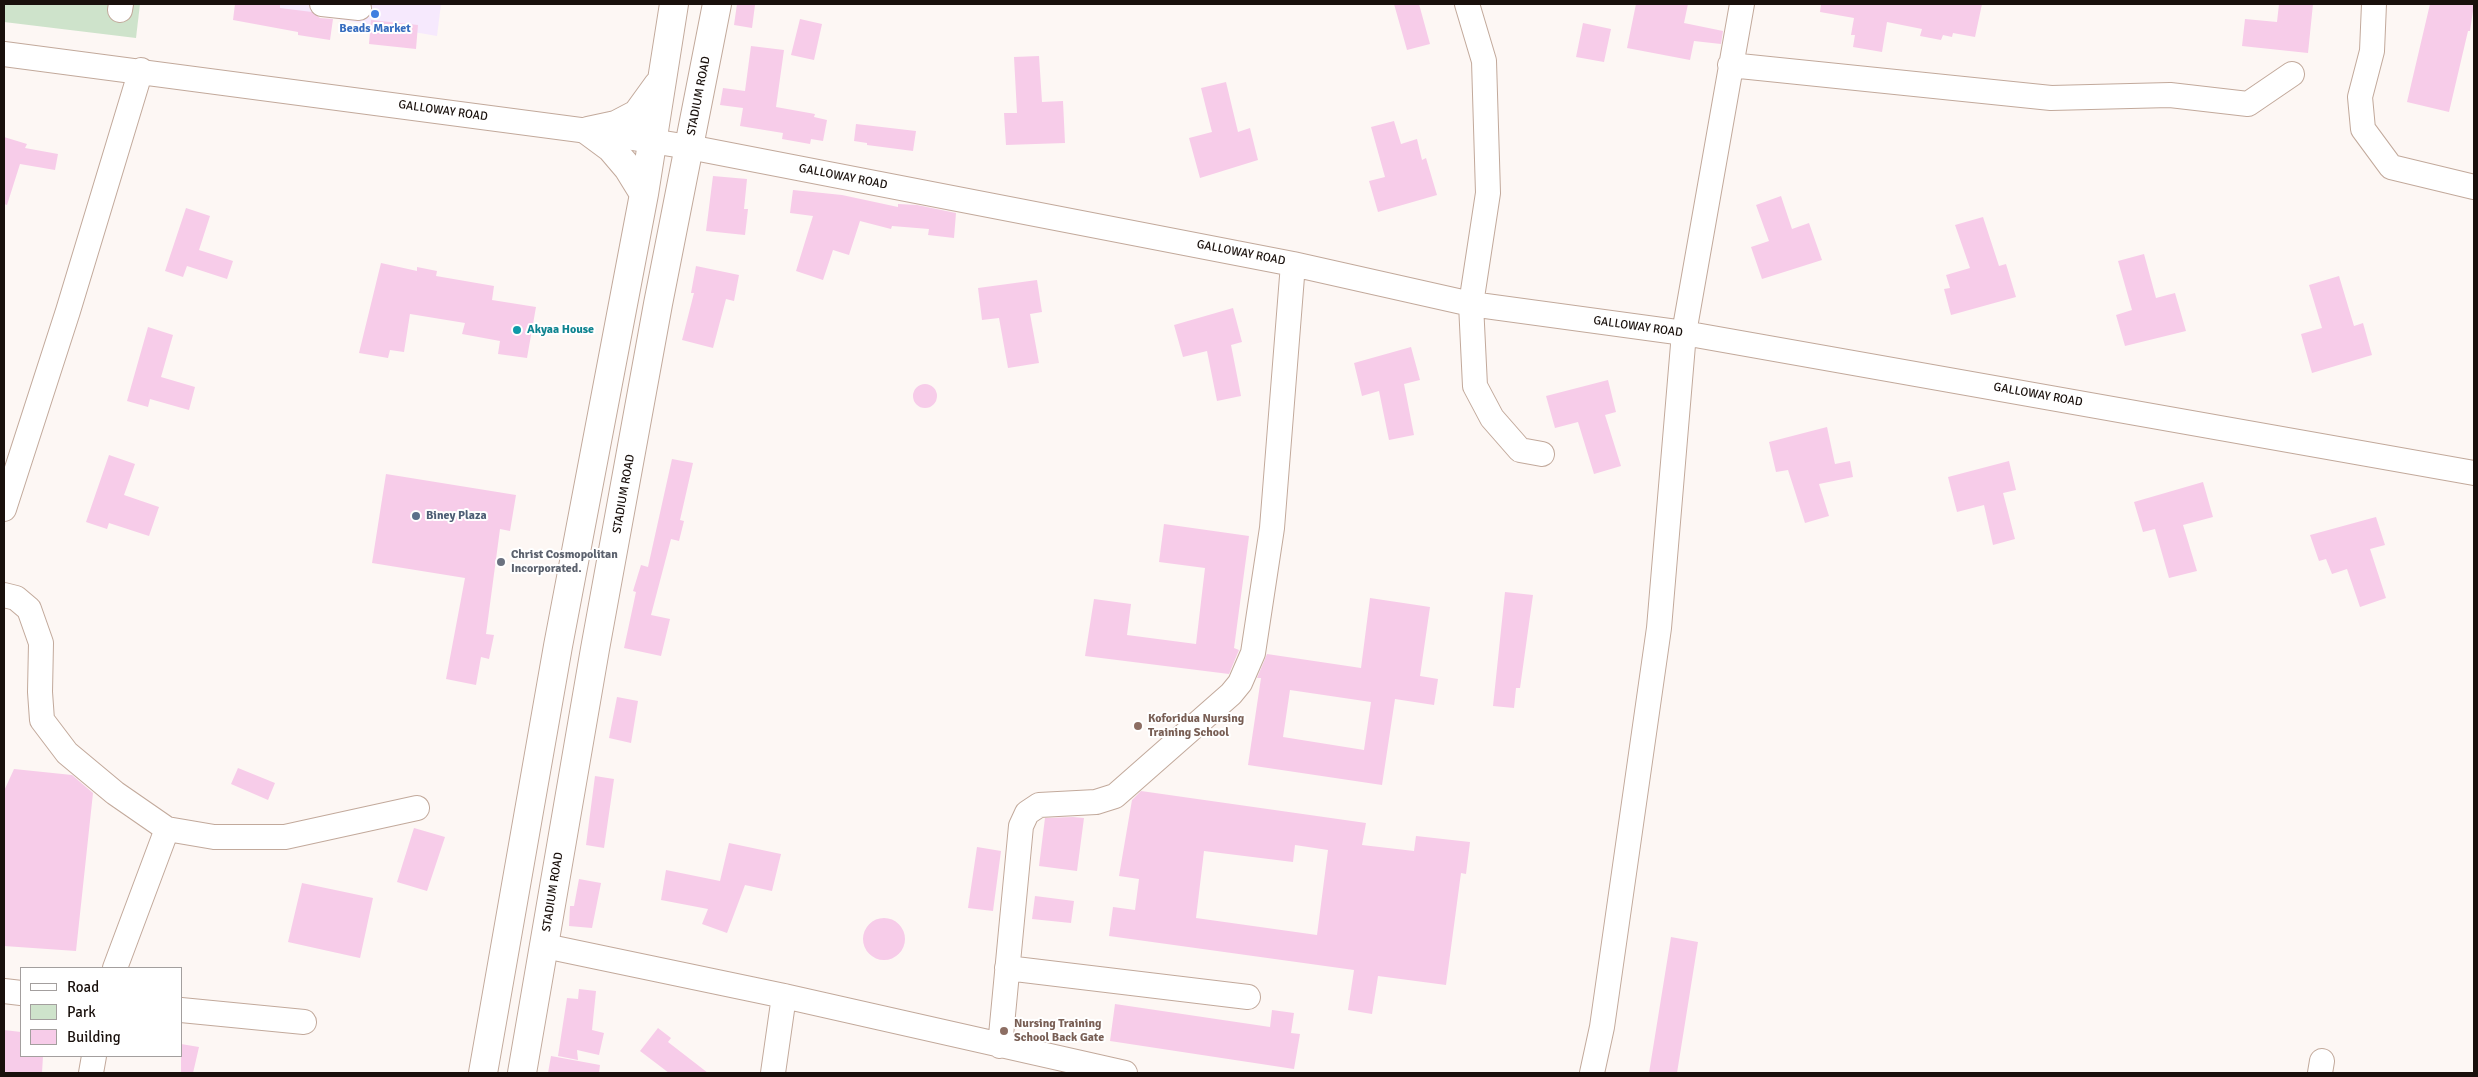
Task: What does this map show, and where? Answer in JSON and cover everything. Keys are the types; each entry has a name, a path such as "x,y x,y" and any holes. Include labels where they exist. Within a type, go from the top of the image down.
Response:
{"main road":[{"path":"483,1073 558,646 644,194 674,4"},
{"name":"STADIUM ROAD","path":"522,1073 546,946 566,807 658,304 717,4"},
{"path":"588,131 616,125 643,110 664,76"},
{"path":"588,131 611,148 628,168 644,194"}],"street":[{"path":"322,4 359,8"},
{"path":"1467,4 1484,61 1488,193 1471,304 1475,386 1492,418 1520,450 1542,454"},
{"path":"1592,1073 1605,1008 1659,628 1684,333 1742,4"},
{"path":"2374,4 2372,51 2360,97 2363,129 2391,167 2474,187"},
{"name":"GALLOWAY ROAD","path":"4,54 141,70 588,131 689,147 1293,264 1471,304 1684,333 2474,472"},
{"path":"1730,65 2051,98 2170,95 2248,104 2292,74"},
{"path":"4,509 68,311 141,70"},
{"path":"1000,1046 1021,826 1027,813 1040,805 1096,802 1115,796 1232,694 1240,683 1254,652 1272,528 1293,264"},
{"path":"4,596 16,598 30,609 41,643 40,692 42,720 67,753 115,793 167,829 214,837 285,837 417,808"},
{"path":"116,967 167,829"},
{"path":"546,946 784,996 1125,1073"},
{"path":"1007,968 1248,997"},
{"path":"4,991 20,993"},
{"path":"773,1073 784,996"},
{"path":"182,1010 304,1022"},
{"path":"91,1073 94,1057"}],"shaded area":[{"name":"Beads Market","path":"250,4 441,4 437,36"}],"green space":[{"path":"4,4 140,4 136,38 4,22"}],"building":[{"path":"235,4 280,4 280,8 312,12 320,18 333,19 330,40 298,35 298,32 233,20"},
{"path":"737,4 755,5 752,28 734,25"},
{"path":"1394,4 1419,4 1430,44 1407,50"},
{"path":"1636,4 1688,4 1684,23 1723,31 1721,44 1694,41 1690,60 1627,48"},
{"path":"1821,4 1982,4 1975,37 1953,33 1952,37 1943,35 1941,40 1920,36 1922,29 1887,22 1882,52 1853,47 1855,35 1851,35 1854,18 1820,12"},
{"path":"2279,4 2313,4 2308,53 2242,46 2245,19 2277,22"},
{"path":"2430,4 2474,4 2470,31 2468,31 2449,112 2407,102"},
{"path":"800,19 822,24 814,60 791,55"},
{"path":"371,20 418,25 416,49 369,44"},
{"path":"1583,23 1611,29 1604,62 1576,57"},
{"path":"751,46 784,50 776,107 815,114 814,117 827,120 823,141 811,139 810,144 782,139 783,133 740,126 743,108 720,105 723,88 745,91"},
{"path":"1039,56 1042,102 1063,101 1065,143 1006,145 1004,113 1017,113 1014,57"},
{"path":"1226,82 1238,132 1250,128 1258,160 1200,178 1189,138 1212,132 1201,88"},
{"path":"1394,121 1401,144 1417,139 1422,160 1426,158 1437,195 1378,212 1369,181 1385,177 1371,127"},
{"path":"856,124 916,131 913,151 867,145 867,143 854,141"},
{"path":"4,137 27,144 25,148 58,154 55,170 20,164 7,205 4,204"},
{"path":"713,176 747,179 744,209 748,209 745,235 706,231"},
{"path":"793,190 842,195 898,207 898,204 917,205 956,213 954,238 928,235 929,229 892,226 891,229 860,221 849,255 833,250 823,280 796,271 813,216 790,213"},
{"path":"1781,196 1792,229 1809,223 1822,260 1762,279 1751,247 1769,241 1756,205"},
{"path":"186,208 210,216 199,250 233,261 227,279 187,266 183,277 165,271"},
{"path":"1983,217 1999,266 2006,264 2016,297 1951,315 1944,289 1950,288 1946,275 1970,268 1955,225"},
{"path":"2144,254 2156,298 2175,293 2186,331 2125,346 2116,315 2132,310 2118,261"},
{"path":"381,263 417,271 417,267 437,271 436,276 494,286 492,300 536,307 527,358 498,354 500,341 462,334 465,323 410,314 404,352 390,350 388,358 359,353"},
{"path":"696,266 739,275 734,301 726,299 713,348 682,340 694,293 691,293"},
{"path":"2339,276 2354,326 2363,323 2372,355 2312,373 2301,334 2322,328 2309,285"},
{"path":"1037,280 1042,312 1030,314 1039,363 1008,368 999,318 982,320 978,288"},
{"path":"1233,308 1242,342 1231,345 1241,396 1217,401 1207,351 1183,357 1174,325"},
{"path":"148,327 173,335 161,377 195,387 189,410 150,399 148,407 127,401"},
{"path":"1411,347 1420,380 1404,384 1414,435 1389,440 1379,391 1362,396 1354,363"},
{"path":"1608,380 1616,412 1605,415 1621,466 1594,474 1578,422 1555,428 1546,396"},
{"path":"925,384 934,387 937,396 934,405 925,408 916,405 913,396 916,387"},
{"path":"1827,427 1835,464 1850,461 1853,477 1819,484 1829,516 1805,523 1788,470 1776,472 1769,442"},
{"path":"109,455 135,464 124,495 159,507 149,536 109,523 107,529 86,522"},
{"path":"672,459 693,463 680,520 684,521 679,541 671,539 651,615 670,619 661,656 624,648 636,592 633,591 641,565 648,567"},
{"path":"2009,461 2016,490 2003,493 2015,539 1993,545 1984,505 1957,512 1948,477"},
{"path":"386,474 516,495 510,531 500,529 486,634 494,635 489,659 481,657 476,685 446,679 465,578 372,563"},
{"path":"2203,482 2213,517 2183,525 2197,571 2169,578 2155,529 2143,532 2134,502"},
{"path":"2376,517 2385,545 2370,549 2386,598 2360,607 2347,569 2332,574 2326,559 2319,561 2310,535"},
{"path":"1164,524 1249,536 1234,648 1239,650 1229,674 1085,656 1094,599 1131,604 1127,635 1196,644 1205,568 1159,562"},
{"path":"1505,592 1533,595 1520,688 1516,688 1514,708 1493,706"},
{"path":"1370,598 1430,607 1420,676 1438,679 1434,705 1395,699 1382,785 1248,765 1261,678 1257,678 1267,654 1361,668","holes":["1290,690 1371,702 1364,750 1283,737"]},
{"path":"617,697 638,701 631,743 609,738"},
{"path":"238,768 275,783 268,800 231,784"},
{"path":"14,769 72,775 93,793 76,951 4,946 4,791"},
{"path":"595,776 614,779 604,848 586,845"},
{"path":"1141,791 1366,823 1362,845 1414,851 1416,836 1470,842 1466,874 1461,873 1446,985 1378,976 1372,1014 1348,1010 1354,970 1109,936 1113,907 1135,910 1139,879 1119,876 1132,800","holes":["1295,845 1328,850 1317,935 1196,918 1204,851 1293,862"]},
{"path":"1045,818 1084,818 1077,871 1039,866"},
{"path":"414,828 445,837 427,891 397,882"},
{"path":"729,843 781,854 772,891 745,885 727,933 702,924 708,909 661,900 666,870 720,881"},
{"path":"977,847 1001,851 993,911 968,908"},
{"path":"579,879 601,883 592,928 569,926 570,906 574,906"},
{"path":"302,883 373,898 360,958 288,942"},
{"path":"1035,896 1074,901 1071,923 1032,919"},
{"path":"888,918 896,921 902,927 905,939 902,951 896,957 880,960 872,957 866,951 863,935 866,927 872,921"},
{"path":"1671,937 1698,942 1677,1073 1649,1073"},
{"path":"579,989 596,991 592,1030 604,1033 599,1055 577,1050 578,1060 558,1056 567,998 578,999"},
{"path":"1115,1004 1270,1027 1272,1010 1294,1013 1291,1033 1300,1034 1294,1069 1110,1041"},
{"path":"658,1028 671,1038 668,1042 708,1073 669,1073 640,1051"},
{"path":"4,1030 20,1032 20,1057 43,1057 42,1073 4,1073"},
{"path":"182,1044 199,1047 193,1073 181,1073"},
{"path":"551,1056 600,1065 599,1073 548,1073"}],"place":[{"name":"Beads Market","path":"375,14"},
{"name":"Akyaa House","path":"517,330"},
{"name":"Biney Plaza","path":"416,516"},
{"name":"Christ Cosmopolitan Incorporated.","path":"501,562"},
{"name":"Koforidua Nursing Training School","path":"1138,726"},
{"name":"Nursing Training School Back Gate","path":"1004,1031"}]}
